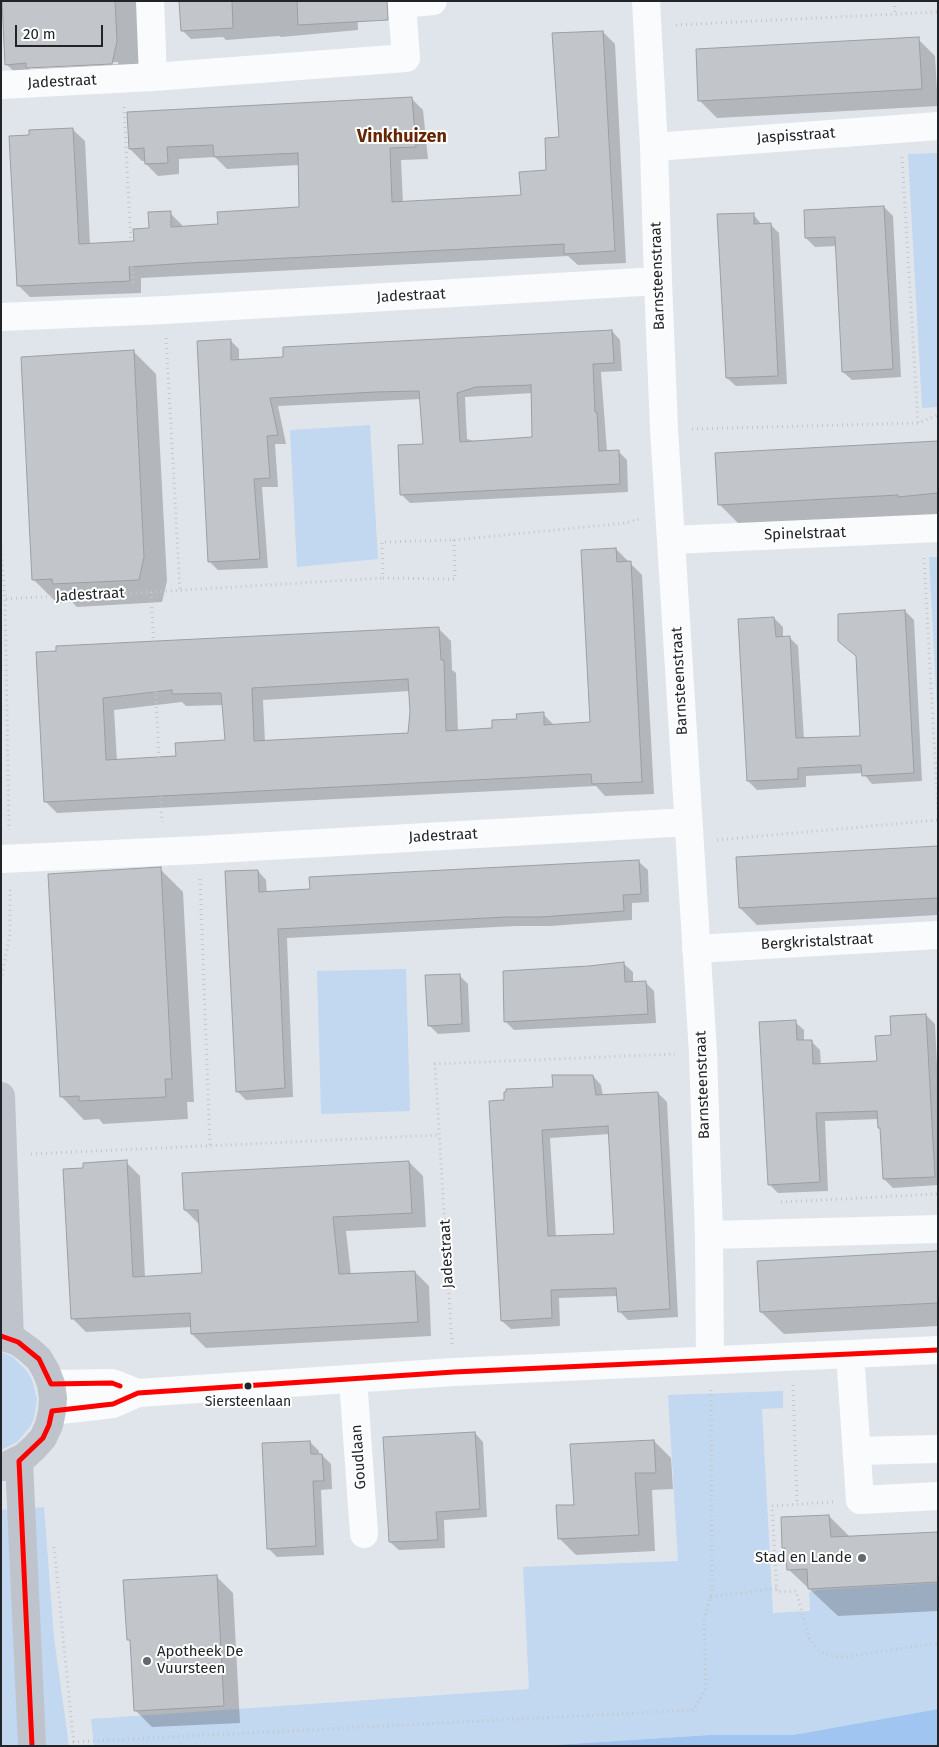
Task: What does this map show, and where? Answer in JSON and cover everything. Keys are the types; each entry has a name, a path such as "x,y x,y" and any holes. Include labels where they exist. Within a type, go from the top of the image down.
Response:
{"main road":[{"path":"1,1096 6,1337 29,1350 39,1359 46,1372 52,1398 49,1425 42,1438 34,1448 10,1464 32,1746"}],"street":[{"path":"150,1 153,78"},
{"name":"Jadestraat","path":"1,84 153,78 406,58 402,4 433,1"},
{"name":"Barnsteenstraat","path":"647,14 654,147 664,429 703,1053 709,1235 710,1360"},
{"name":"Jaspisstraat","path":"654,147 938,126"},
{"name":"Jadestraat","path":"1,318 658,281"},
{"name":"Spinelstraat","path":"671,526 930,529"},
{"name":"Jadestraat","path":"6,858 164,850 689,832"},
{"name":"Bergkristalstraat","path":"696,948 938,935"},
{"path":"709,1235 938,1229"},
{"path":"52,1398 113,1404 138,1393 454,1372 938,1350"},
{"path":"850,1354 860,1500 938,1496"},
{"name":"Goudlaan","path":"354,1379 364,1534"},
{"path":"858,1451 938,1449"}],"path":[{"path":"895,1 895,14"},
{"path":"647,14 895,14 938,12"},
{"path":"123,79 135,311"},
{"path":"901,128 918,423"},
{"path":"164,310 180,590"},
{"path":"664,429 918,423 938,415"},
{"path":"383,578 382,542 454,540 626,523 646,516 671,526"},
{"path":"930,529 938,812"},
{"name":"Jadestraat","path":"3,599 383,578 455,579 454,540"},
{"path":"1,545 6,858 10,934 1,980"},
{"path":"151,592 164,850"},
{"path":"689,832 938,820"},
{"path":"199,850 210,1146"},
{"name":"Jadestraat","path":"454,1372 435,1064 703,1053"},
{"path":"3,1156 440,1135"},
{"path":"772,1202 938,1194"},
{"path":"793,1385 797,1504"},
{"path":"54,1544 74,1744 694,1710 706,1688 704,1620 712,1592 711,1389"},
{"path":"860,1500 772,1506 777,1592 796,1592 809,1638 819,1651 831,1656 845,1657 938,1643"},
{"path":"711,1597 777,1588"}],"shaded area":[{"path":"938,153 938,407 922,408 908,154"},
{"path":"370,425 378,559 297,567 290,430"},
{"path":"929,557 938,557 938,729"},
{"path":"406,969 410,1111 321,1114 317,971"},
{"path":"1,1352 13,1357 27,1371 32,1380 37,1399 34,1418 30,1427 17,1442 1,1450"},
{"path":"783,1391 783,1408 762,1409 773,1613 810,1611 809,1592 816,1590 938,1583 938,1709 793,1735 709,1735 539,1746 94,1746 91,1719 529,1689 523,1567 678,1561 668,1395"},
{"path":"44,1507 54,1638 69,1746 43,1746 32,1508"},
{"path":"10,1509 21,1746 1,1746 1,1510"}],"water":[{"path":"938,1709 938,1746 539,1746 709,1735 793,1735"}],"building":[{"path":"2,1 115,1 117,41 112,64 26,68 26,63 5,65"},
{"path":"179,1 232,1 233,28 181,31"},
{"path":"297,1 387,1 388,20 298,25"},
{"path":"603,31 615,251 564,254 564,244 189,263 129,267 130,281 17,286 9,136 29,135 29,130 73,128 79,244 134,241 133,229 149,228 148,212 171,211 171,227 218,224 217,212 299,207 298,153 214,157 213,145 167,147 168,163 145,164 144,148 129,149 127,112 412,97 416,147 390,148 392,202 521,195 519,172 546,170 545,138 559,137 552,33"},
{"path":"919,37 922,89 698,101 696,49"},
{"path":"884,206 893,369 842,372 835,237 805,238 804,210"},
{"path":"754,213 754,224 771,223 778,376 726,378 717,214"},
{"path":"612,330 614,363 593,364 595,412 597,412 599,451 619,450 620,484 400,495 398,445 423,444 419,391 270,398 278,435 267,436 270,478 254,479 260,559 208,562 197,341 231,339 231,360 283,357 283,347","holes":["531,385 532,437 460,442 457,393 476,387"]},
{"path":"134,350 144,557 139,580 53,584 52,579 32,580 21,357"},
{"path":"938,441 938,493 898,497 898,495 718,505 715,453"},
{"path":"616,548 617,562 631,561 642,782 592,784 591,774 44,802 36,652 56,651 56,646 439,627 441,660 444,660 446,731 492,728 492,720 517,719 516,714 544,712 544,725 590,722 581,550","holes":["408,679 410,712 408,733 254,741 252,688","172,690 172,694 221,693 225,740 175,743 176,756 106,760 103,698"]},
{"path":"905,610 914,773 862,776 861,765 798,768 798,779 747,781 738,619 774,617 776,637 790,636 796,738 860,736 856,656 838,641 838,614"},
{"path":"938,846 938,898 739,908 736,857"},
{"path":"639,860 641,894 623,895 624,911 541,917 506,917 278,929 285,1088 236,1092 225,871 258,870 259,892 310,889 309,877"},
{"path":"161,867 172,1079 165,1079 166,1097 79,1101 79,1096 60,1097 48,874"},
{"path":"624,962 625,982 646,981 648,1014 504,1022 503,971"},
{"path":"460,974 462,1024 428,1026 425,975"},
{"path":"926,1014 935,1177 883,1179 877,1111 816,1113 820,1182 768,1185 759,1022 796,1020 797,1040 812,1040 813,1064 877,1061 875,1036 891,1035 890,1016"},
{"path":"552,1075 593,1075 596,1095 658,1092 670,1309 618,1312 616,1288 551,1290 552,1318 501,1321 489,1101 504,1100 506,1089 553,1087","holes":["608,1126 614,1234 548,1236 542,1130"]},
{"path":"127,1160 133,1277 202,1273 198,1210 184,1210 182,1173 409,1161 412,1213 333,1217 339,1274 415,1271 418,1322 191,1334 190,1313 71,1319 63,1169 83,1168 83,1163"},
{"path":"938,1251 938,1303 760,1312 757,1261"},
{"path":"475,1432 480,1509 436,1512 438,1540 389,1542 383,1437"},
{"path":"654,1440 656,1473 635,1473 639,1535 558,1539 556,1505 574,1505 570,1444"},
{"path":"310,1441 311,1454 322,1454 324,1481 313,1481 316,1546 267,1549 262,1443"},
{"name":"Stad en Lande","path":"829,1515 831,1537 938,1532 938,1582 808,1589 807,1569 787,1570 785,1548 782,1548 781,1517"},
{"path":"217,1575 224,1706 134,1711 130,1640 127,1640 123,1580"}],"transit line":[{"path":"1,1336 18,1342 39,1359 51,1384 112,1383 120,1386"},
{"path":"32,1746 19,1461 43,1438 49,1425 52,1411 113,1404 138,1393 454,1372 938,1350"}],"place":[{"name":"Siersteenlaan","path":"248,1386"},
{"name":"Stad en Lande","path":"862,1558"},
{"name":"Apotheek De Vuursteen","path":"147,1661"}],"district":[{"name":"Vinkhuizen","path":"402,137"}]}
